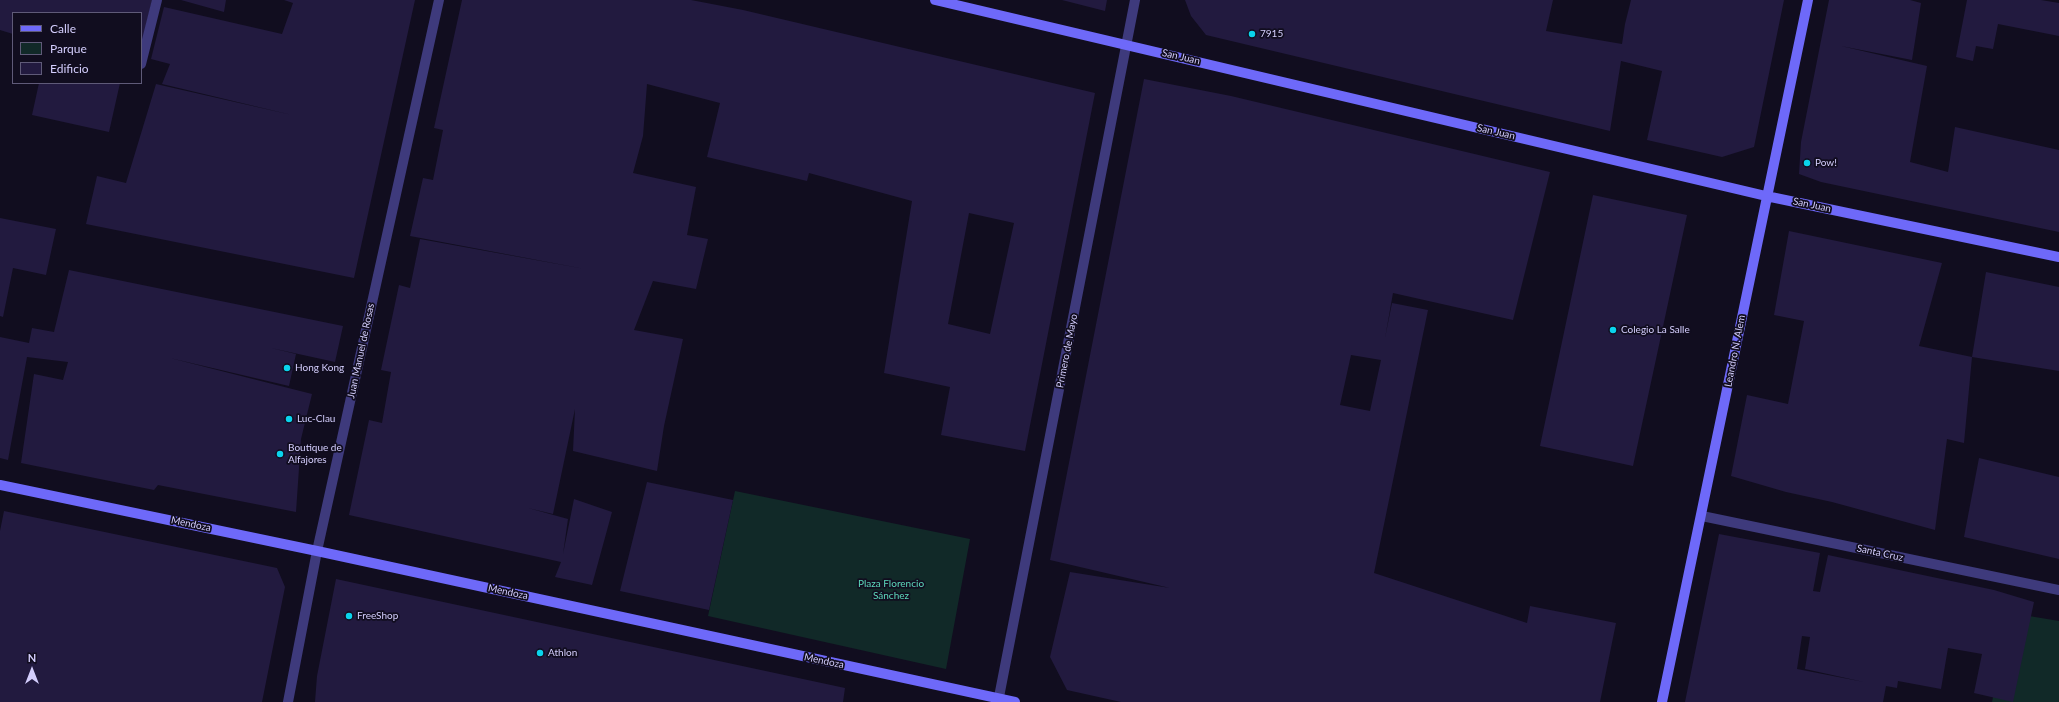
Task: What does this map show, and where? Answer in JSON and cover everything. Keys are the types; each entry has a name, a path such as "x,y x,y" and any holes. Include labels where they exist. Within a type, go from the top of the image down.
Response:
{"main road":[{"name":"San Juan","path":"935,0 1127,44 1766,196 2059,257"},
{"name":"Leandro N. Alem","path":"1662,702 1702,516 1766,196 1808,0"},
{"name":"Mendoza","path":"0,485 317,551 998,700 1015,702"}],"street":[{"path":"142,60 157,0"},
{"name":"Juan Manuel de Rosas","path":"288,702 317,551 439,0"},
{"name":"Primero de Mayo","path":"998,700 1135,0"},
{"name":"Santa Cruz","path":"1702,516 2059,590"}],"green space":[{"name":"Plaza Florencio Sánchez","path":"735,491 970,539 946,669 708,616"},
{"path":"2011,613 2059,621 2059,702 1992,702"}],"building":[{"path":"0,0 152,0 142,43 142,12 12,12 12,34 0,30"},
{"path":"181,0 226,0 224,12"},
{"path":"284,0 415,0 354,278 86,224 97,176 126,183 156,84 292,115 162,84 170,64 151,59 164,7 282,34 293,3"},
{"path":"462,0 691,0 743,10 1095,93 1025,451 941,435 950,387 884,373 912,201 809,173 807,181 707,157 720,103 647,84 643,136 633,173 696,187 687,235 708,239 696,289 653,281 634,330 683,339 664,426 657,471 573,451 575,409 553,514 528,508 568,519 563,554 574,499 612,512 592,585 555,577 561,562 349,515 369,420 382,423 391,372 381,370 399,285 410,288 420,239 585,269 410,236 423,178 433,180 443,130 434,128","holes":["969,213 1014,223 990,334 948,324"]},
{"path":"1062,0 1107,0 1105,11"},
{"path":"1185,0 1553,0 1546,31 1622,44 1631,0 1784,0 1754,147 1722,157 1647,140 1662,71 1621,61 1610,131 1206,35 1191,16"},
{"path":"1829,0 1910,0 1921,3 1912,60 1841,46 1927,66 1910,162 1948,172 1955,127 2059,150 2059,232 1821,182 1799,174 1801,142"},
{"path":"1967,0 2041,0 2059,3 2059,36 1998,24 1993,49 1976,46 1973,61 1956,57"},
{"path":"1144,79 1231,96 1550,172 1513,320 1393,293 1385,338 1392,303 1428,310 1374,573 1527,623 1530,606 1616,623 1600,702 1121,702 1067,690 1050,657 1070,572 1170,588 1050,560","holes":["1351,355 1381,360 1370,411 1340,405"]},
{"path":"39,84 120,84 109,132 32,115"},
{"name":"Colegio La Salle","path":"1593,195 1687,215 1633,466 1540,446"},
{"path":"0,218 56,229 46,275 13,268 3,317 0,316"},
{"path":"1789,231 1942,263 1919,346 1972,357 1964,443 1947,439 1935,530 1832,502 1786,492 1731,476 1747,395 1788,404 1804,321 1774,315"},
{"path":"69,270 343,326 335,362 271,348 296,354 289,386 170,358 312,394 301,439 296,512 158,485 154,490 21,463 34,374 63,380 68,362 27,357 8,460 0,458 0,337 29,343 32,328 54,332"},
{"path":"1986,272 2059,287 2059,371 1972,357"},
{"path":"1979,458 2059,477 2059,559 1964,537"},
{"path":"647,482 733,500 709,610 620,591"},
{"path":"4,511 277,568 285,587 262,702 0,702 0,531"},
{"path":"1719,534 1820,553 1813,591 1820,592 1828,555 1994,590 2034,602 2013,702 1974,693 1982,654 1948,648 1941,689 1898,681 1897,688 1886,686 1883,702 1685,702","holes":["1802,636 1810,637 1805,669 1864,682 1797,669"]},
{"path":"336,579 845,688 843,702 315,702 317,676"}],"place":[{"name":"7915","path":"1252,34"},
{"name":"Pow!","path":"1807,163"},
{"name":"Colegio La Salle","path":"1613,330"},
{"name":"Hong Kong","path":"287,368"},
{"name":"Luc-Clau","path":"289,419"},
{"name":"Boutique de Alfajores","path":"280,454"},
{"name":"FreeShop","path":"349,616"},
{"name":"Athlon","path":"540,653"}]}
